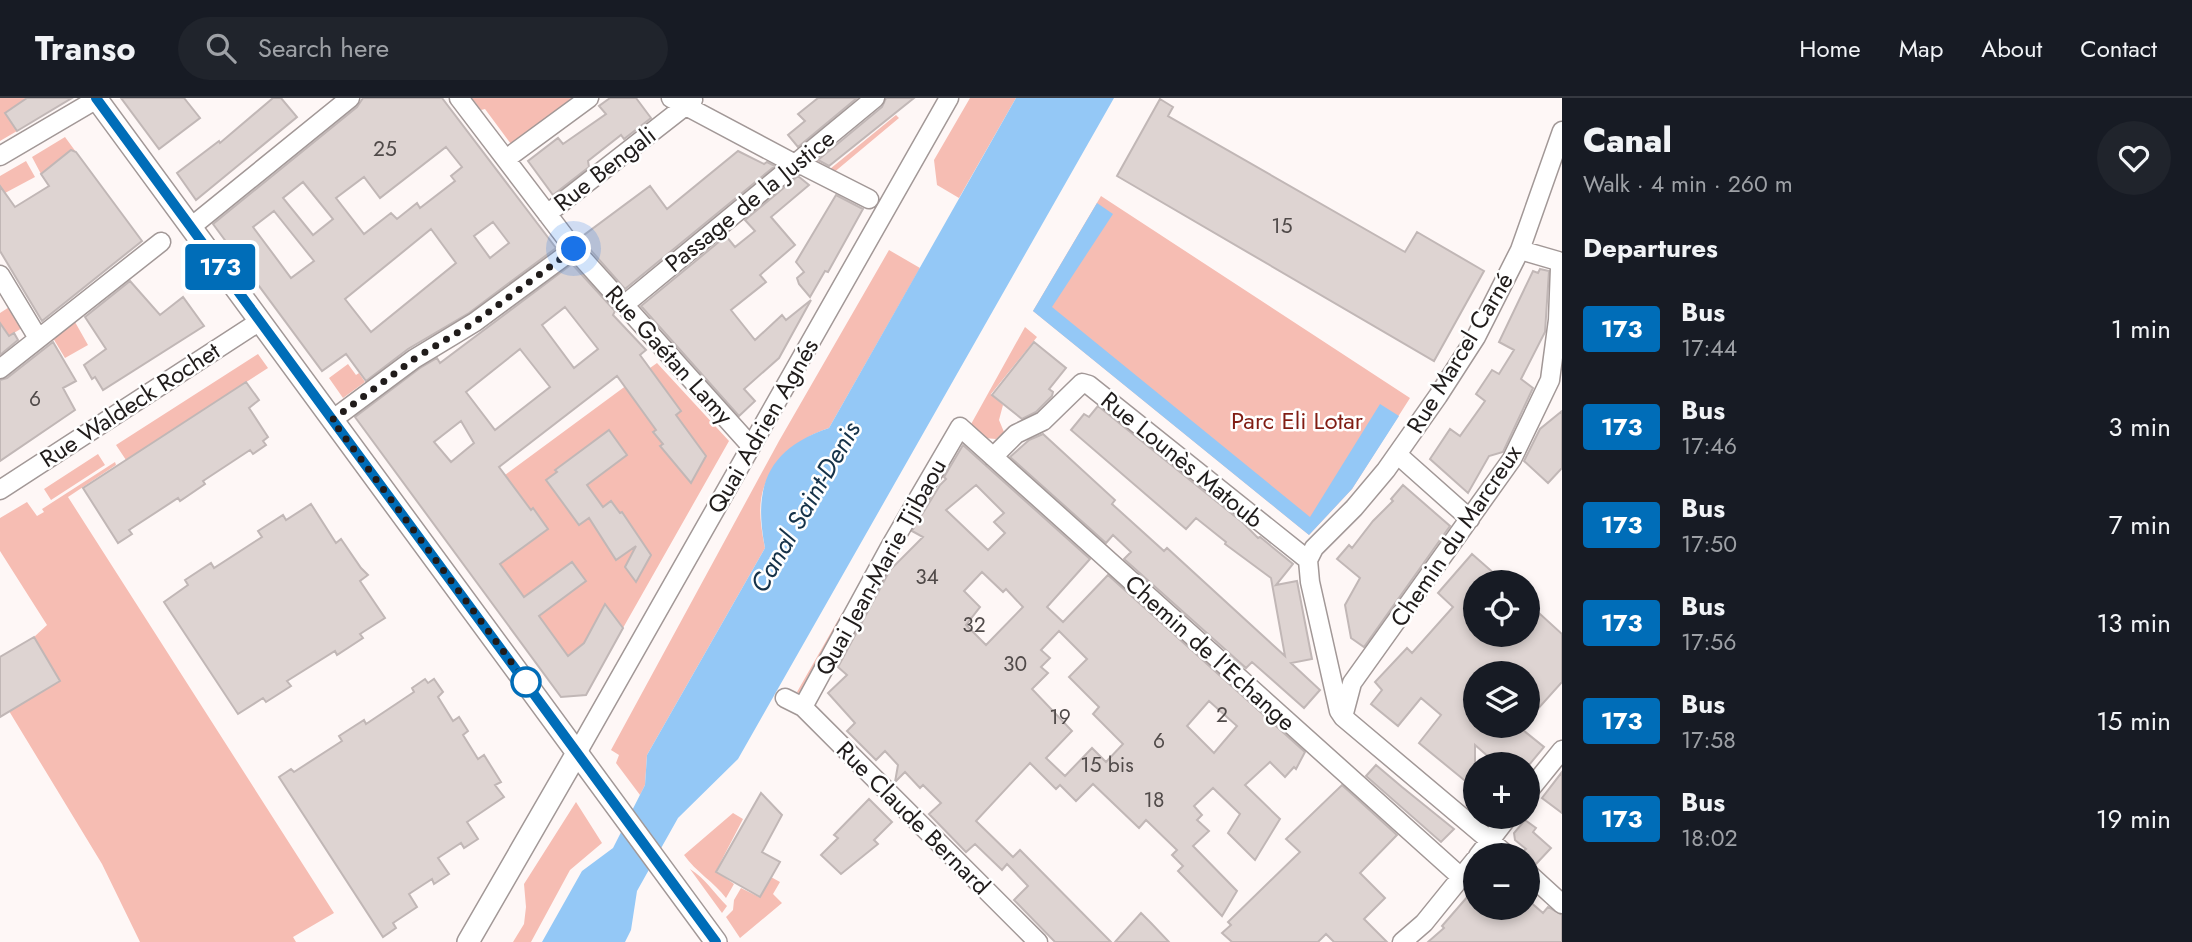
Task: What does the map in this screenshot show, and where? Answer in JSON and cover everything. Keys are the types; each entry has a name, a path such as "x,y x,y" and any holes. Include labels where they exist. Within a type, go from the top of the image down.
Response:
{"main road":[{"path":"97,98 716,942"},
{"path":"467,942 577,753"}],"street":[{"path":"0,156 97,98"},
{"path":"191,227 350,98"},
{"name":"Rue Gaétan Lamy","path":"459,98 574,249 751,446"},
{"path":"506,159 589,98"},
{"name":"Passage de la Justice","path":"624,305 875,98"},
{"path":"684,100 795,164 869,198"},
{"name":"Rue Bengali","path":"547,214 684,100"},
{"name":"Quai Adrien Agnés","path":"577,753 945,100"},
{"name":"Rue Marcel Carné","path":"1311,554 1398,455 1476,337 1520,250 1562,131"},
{"path":"0,369 161,242"},
{"path":"332,420 414,359 475,322 574,249"},
{"name":"Chemin du Marcreux","path":"1341,714 1352,683 1512,459 1550,380 1558,320 1560,268 1558,261 1520,250"},
{"path":"0,275 38,338"},
{"name":"Rue Waldeck Rochet","path":"0,490 260,321"},
{"name":"Rue Lounès Matoub","path":"993,457 1016,434 1043,421 1082,383 1089,385 1311,554"},
{"name":"Chemin de l'Echange","path":"960,427 1462,878"},
{"name":"Quai Jean-Marie Tjibaou","path":"803,707 890,547 960,427"},
{"path":"1398,455 1469,519"},
{"path":"1311,554 1310,582 1341,714 1493,843"},
{"name":"Rue Claude Bernard","path":"785,698 803,707 1038,942"},
{"path":"1540,777 1562,750"},
{"path":"1486,843 1498,829"},
{"path":"1402,942 1423,923 1462,878"},
{"path":"1540,884 1562,904"}],"green space":[{"path":"0,98 26,98 5,113 17,131 0,141"},
{"path":"472,98 572,98 511,144 485,109 481,110"},
{"path":"970,98 1016,98 959,198 937,185 934,160"},
{"path":"896,115 899,118 832,174 809,161 813,158 830,169"},
{"path":"65,137 76,152 71,150 41,174 32,157"},
{"path":"26,161 35,177 5,193 0,186 0,176"},
{"name":"Parc Eli Lotar","path":"1101,196 1410,398 1352,489 1309,535 1033,311"},
{"path":"889,250 920,268 829,428 798,444 777,464 770,475 760,508 765,548 647,755 645,785 640,795 616,763 619,755 611,750 779,441"},
{"path":"14,304 27,325 9,336 0,324 0,313"},
{"path":"75,322 88,345 65,358 53,338"},
{"path":"1025,327 1037,337 991,394 1003,405 999,420 1004,432 996,439 984,438 970,426"},
{"path":"258,354 268,368 126,460 116,445"},
{"path":"657,363 729,441 623,628 605,605 584,643 568,656 539,616 586,581 524,597 500,564 533,509 486,543 519,494 505,475 627,385 641,408 659,428 654,432 663,444 660,446 692,482 706,456 696,442 693,443 676,415 681,411 650,368"},
{"path":"348,364 365,382 343,398 329,378"},
{"path":"98,454 105,465 51,500 44,489"},
{"path":"115,462 116,465 68,497 334,913 293,937 296,942 140,942 102,864 9,711 34,637 47,625 0,551 0,518 27,502 37,516 44,512 42,509"},
{"path":"842,613 848,616 803,696 797,692"},
{"path":"576,802 602,843 570,870 531,942 513,942 524,924 524,884"},
{"path":"733,813 743,819 716,871 734,884 726,898 684,855"},
{"path":"690,869 705,881 727,906 722,913"},
{"path":"771,877 780,882 773,894 782,903 740,938 726,917 733,910 734,900 741,888 759,897"}],"water":[{"name":"Canal Saint-Denis","path":"1016,98 1114,98 738,759 678,818 637,891 631,930 625,942 542,942 582,871 613,848 645,785 647,755 765,548 761,506 769,473 778,459 791,447 829,428"},
{"path":"1097,203 1113,214 1052,307 1310,517 1380,404 1399,416 1352,489 1309,535 1033,311"}],"building":[{"path":"27,98 72,98 17,131 5,113"},
{"path":"121,98 184,98 200,118 159,149"},
{"path":"273,98 281,98 297,117 196,200 177,173 219,141 220,143"},
{"path":"363,98 442,98 556,248 469,313 408,349 366,381 346,354 322,371 213,224 357,107","holes":["446,147 462,167 451,176 455,181 420,208 417,203 397,219 391,213 364,234 336,198 364,177 380,198","303,182 333,219 313,235 283,198","274,211 314,261 291,278 253,227","493,222 509,243 490,258 474,236","431,229 456,263 371,332 345,299"]},
{"path":"610,98 636,98 651,118 624,139 621,135 588,161 589,167 553,195 528,161 558,138 563,144 606,114 599,106"},
{"path":"818,98 857,98 798,147 788,135 805,121 798,114"},
{"path":"886,98 914,98 829,166 818,160 882,107"},
{"path":"1160,99 1173,107 1168,116 1405,252 1417,232 1484,271 1434,361 1117,176"},
{"path":"71,150 76,152 142,241 42,321 0,251 0,186 15,207 49,186 41,174"},
{"path":"738,151 764,164 767,162 775,166 625,289 580,238 650,186 667,209"},
{"path":"798,176 809,185 771,217 795,245 760,275 766,282 731,310 755,340 782,315 786,320 811,300 779,358 744,389 755,401 739,416 641,306 726,236 735,247 755,231 745,220"},
{"path":"836,195 863,209 828,272 825,271 810,297 799,284 797,278 804,272 796,262"},
{"path":"572,264 615,311 613,315 646,350 640,355 681,411 676,415 706,456 691,483 660,446 663,444 653,432 656,430 617,376 499,467 548,529 500,564 524,597 572,562 586,581 539,616 568,656 584,643 605,604 623,628 586,695 561,697 355,417 420,368 437,358 440,363","holes":["565,307 598,349 574,368 542,325","520,349 550,387 495,430 466,392","461,421 474,443 451,462 434,442"]},
{"path":"1540,269 1549,271 1545,332 1521,379 1533,388 1503,452 1489,456 1468,493 1430,459 1450,429 1460,436 1485,401 1476,394 1492,370 1499,374 1514,350 1499,342 1533,271 1538,273"},
{"path":"130,281 160,315 183,297 204,326 103,390 95,377 92,379 84,365 106,349 85,317"},
{"path":"0,323 9,336 14,333 18,340 0,355"},
{"path":"53,342 76,381 63,388 75,410 0,461 0,380 7,378"},
{"path":"1034,342 1066,368 1049,389 1053,392 1052,396 1036,412 1022,419 992,395"},
{"path":"246,382 259,400 249,408 268,437 263,441 266,445 253,454 250,450 203,481 205,484 180,501 178,498 129,530 132,534 118,543 83,488"},
{"path":"1098,406 1293,564 1276,585 1297,581 1312,659 1291,663 1320,690 1304,708 1252,662 1246,668 1124,559 1131,552 1113,535 1106,543 1010,457 1029,440 1043,434 1115,500 1112,504 1164,551 1167,548 1285,656 1271,578 1225,544 1226,542 1196,518 1186,529 1071,430 1084,414 1089,417"},
{"path":"1562,411 1562,468 1548,483 1524,461 1540,429"},
{"path":"609,430 627,455 587,485 603,507 611,501 620,513 622,512 651,555 636,582 625,567 636,546 616,560 589,518 579,525 546,480 557,472 555,470"},
{"path":"963,445 1090,559 1047,607 1063,622 1108,575 1305,752 1296,769 1294,767 1285,777 1270,762 1245,785 1280,819 1255,860 1228,833 1240,814 1213,788 1194,806 1202,815 1197,820 1209,831 1193,846 1237,891 1222,916 1178,871 1183,866 1172,855 1177,850 1146,820 1139,828 1093,784 1076,801 1060,785 1056,789 1030,763 976,821 1013,857 1020,850 1111,942 1055,942 1014,900 1028,886 1007,864 1002,870 975,844 966,852 929,814 941,803 923,785 920,788 905,772 895,782 898,765 885,751 876,760 847,731 855,723 828,693 847,675 838,667 890,570 923,537 912,531 946,479 944,477","holes":["976,485 1004,513 994,522 1005,533 988,550 946,510","982,572 1003,592 1006,589 1023,607 986,645 966,625 980,607 964,591","1059,631 1087,659 1069,677 1099,707 1093,714 1123,744 1106,762 1092,748 1065,776 1046,758 1072,731 1032,689 1048,673 1041,667 1050,658 1041,650","1209,701 1237,726 1214,753 1187,726"]},
{"path":"1403,485 1450,526 1364,647 1351,638 1345,605 1360,578 1337,559 1349,545 1352,548 1393,501 1391,499"},
{"path":"311,504 336,543 341,539 368,575 360,581 385,618 360,634 363,638 337,655 335,651 287,681 291,686 266,702 263,698 238,714 164,602 188,585 185,580 211,563 214,568 262,537 258,531 283,515 286,520"},
{"path":"1472,554 1490,570 1463,570 1463,647 1540,647 1540,614 1562,634 1562,682 1540,707 1540,661 1463,661 1463,738 1533,738 1544,747 1540,752 1483,752 1475,745 1475,752 1463,752 1463,779 1419,743 1441,715 1421,698 1398,726 1371,704 1382,690 1375,682 1407,648 1412,653 1453,607 1438,593"},
{"path":"34,637 60,681 0,717 0,657"},
{"path":"425,679 428,683 434,679 443,692 438,697 453,721 459,717 468,731 463,735 478,759 484,755 501,782 495,785 504,797 467,822 478,839 464,848 461,843 438,858 449,874 434,884 432,879 409,894 417,907 393,923 396,928 383,937 279,777 291,769 294,772 342,741 339,736 364,720 366,724 414,692 412,688"},
{"path":"1376,765 1454,829 1441,842 1366,776"},
{"path":"1562,772 1562,813 1542,798"},
{"path":"1342,785 1397,835 1360,873 1385,898 1364,919 1387,942 1334,942 1326,934 1318,942 1232,942 1222,933 1231,925 1228,922 1300,852 1286,839"},
{"path":"761,793 782,815 762,852 780,862 760,897 716,872"},
{"path":"869,799 892,822 874,840 878,844 841,874 821,855 838,838 834,835"},
{"path":"1517,829 1535,829 1533,832 1551,848 1540,860 1540,843 1519,843 1514,833"},
{"path":"1463,902 1463,920 1540,920 1540,910 1543,913 1548,907 1562,915 1562,942 1428,942 1444,928 1442,926"},
{"path":"1141,913 1151,923 1169,942 1115,942"}],"bus line":[{"name":"173","path":"96,98 716,942"}],"route":[{"path":"526,682 332,420 414,359 475,322 574,249"}]}
